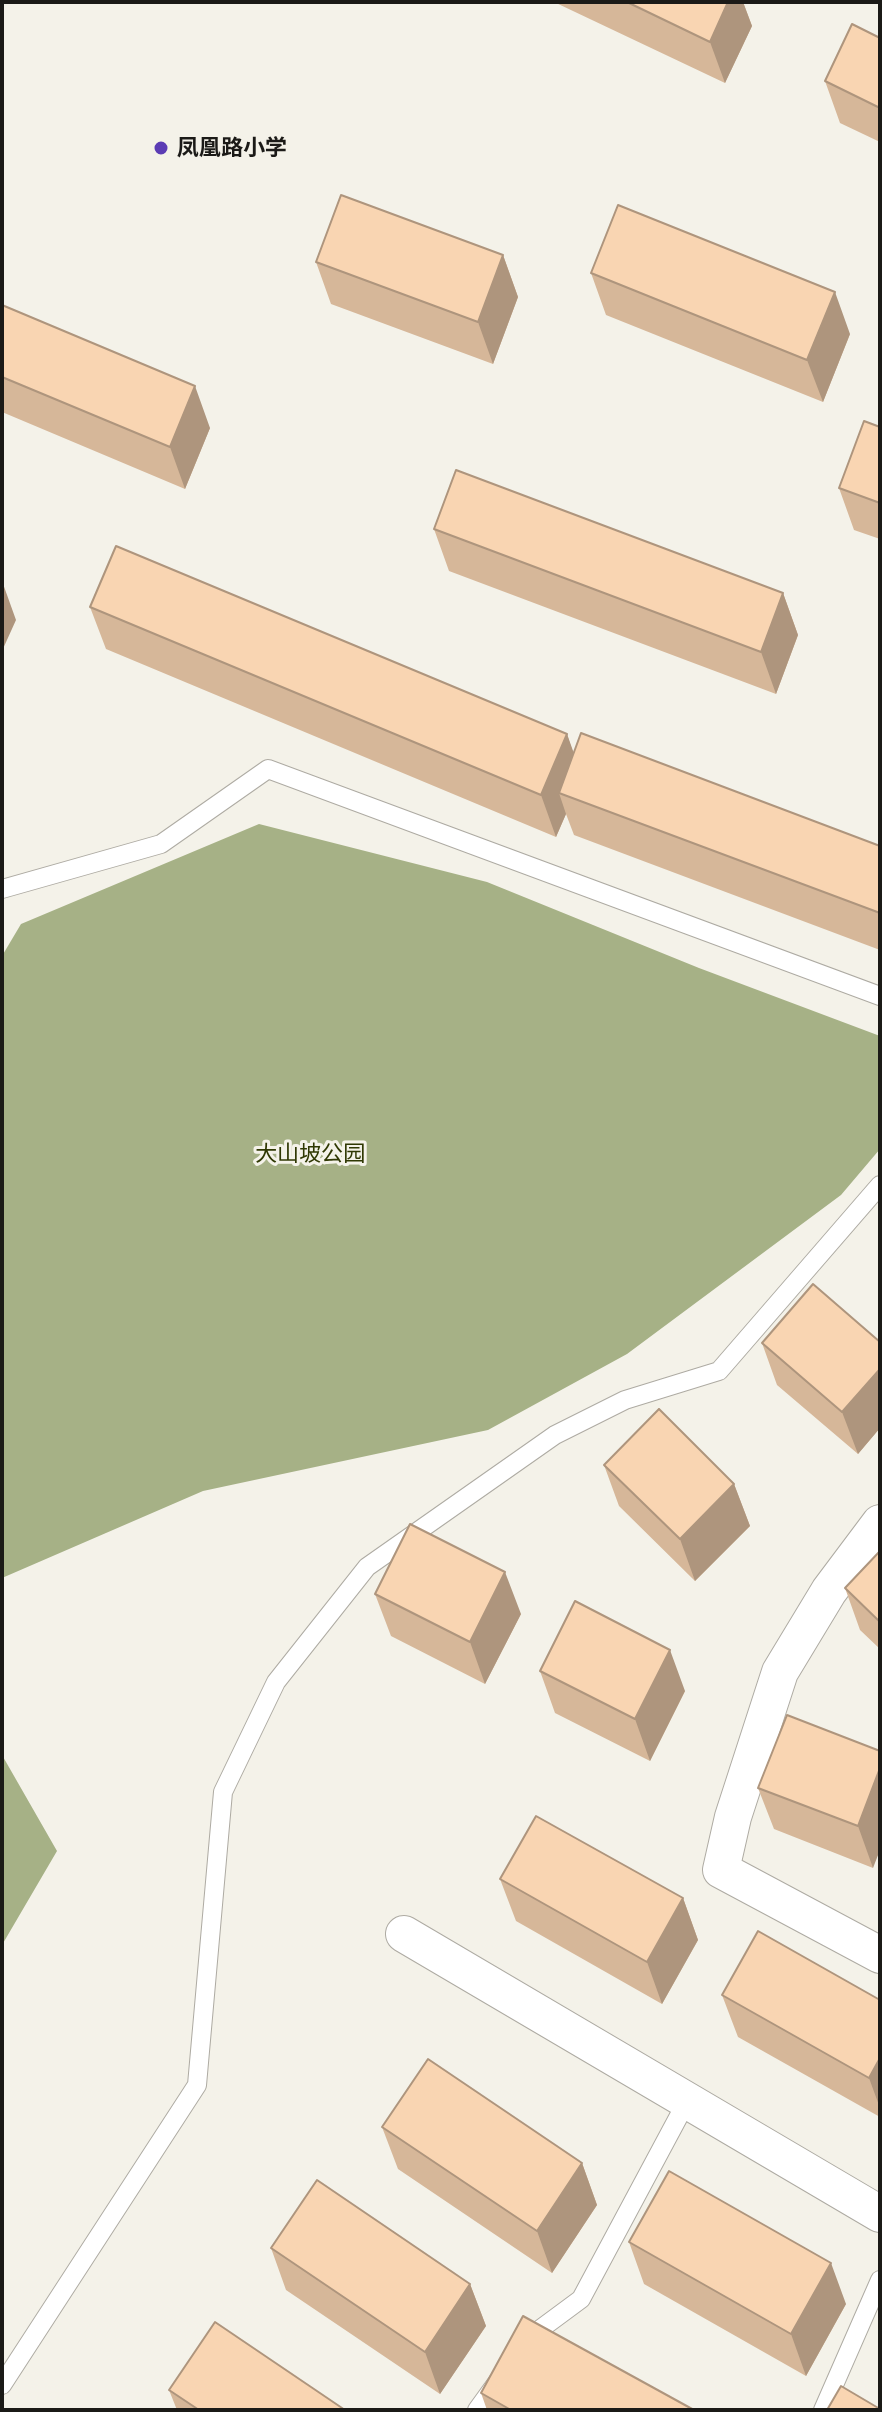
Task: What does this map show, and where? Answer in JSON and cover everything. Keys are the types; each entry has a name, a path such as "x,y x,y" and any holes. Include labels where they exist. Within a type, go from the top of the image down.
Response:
{"street":[{"path":"880,1523 829,1591 780,1672 733,1817 721,1870 880,1955"},
{"path":"404,1934 880,2214"}],"lane":[{"path":"2,889 161,844 268,769 880,996"},
{"path":"2,2385 197,2085 223,1792 276,1682 367,1567 530,1452 555,1435 625,1400 719,1371 880,1185"},
{"path":"477,2410 531,2336 581,2299 687,2101"},
{"path":"823,2410 880,2280"}],"green space":[{"name":"大山坡公园","path":"259,824 487,882 699,968 880,1036 880,1149 841,1195 627,1354 488,1430 203,1491 2,1578 2,956 21,924"},
{"path":"2,1755 57,1851 2,1945"}],"building":[{"path":"627,2 728,2 710,42"},
{"path":"852,24 880,38 880,108 825,81"},
{"path":"341,195 503,255 478,322 316,262"},
{"path":"618,205 835,292 807,360 591,273"},
{"path":"2,305 195,386 170,447 2,377"},
{"path":"864,421 880,427 880,503 839,488"},
{"path":"456,470 783,593 761,652 434,529"},
{"path":"116,546 567,734 541,795 90,607"},
{"path":"581,733 880,846 880,913 559,793"},
{"path":"813,1284 880,1342 880,1369 842,1412 762,1343"},
{"path":"659,1409 734,1484 680,1539 604,1465"},
{"path":"410,1524 505,1572 470,1642 375,1594"},
{"path":"880,1551 880,1622 845,1588"},
{"path":"575,1601 670,1650 635,1719 540,1671"},
{"path":"787,1715 880,1751 880,1768 858,1826 758,1788"},
{"path":"536,1816 683,1898 647,1962 500,1879"},
{"path":"758,1931 880,2000 880,2058 869,2078 722,1995"},
{"path":"428,2059 582,2163 537,2231 382,2127"},
{"path":"669,2171 831,2263 791,2334 629,2242"},
{"path":"317,2180 470,2284 425,2352 271,2248"},
{"path":"523,2316 694,2410 511,2410 481,2393"},
{"path":"215,2322 345,2410 199,2410 169,2390"},
{"path":"841,2386 880,2409 880,2410 827,2410"}],"place":[{"name":"凤凰路小学","path":"161,148"}]}
